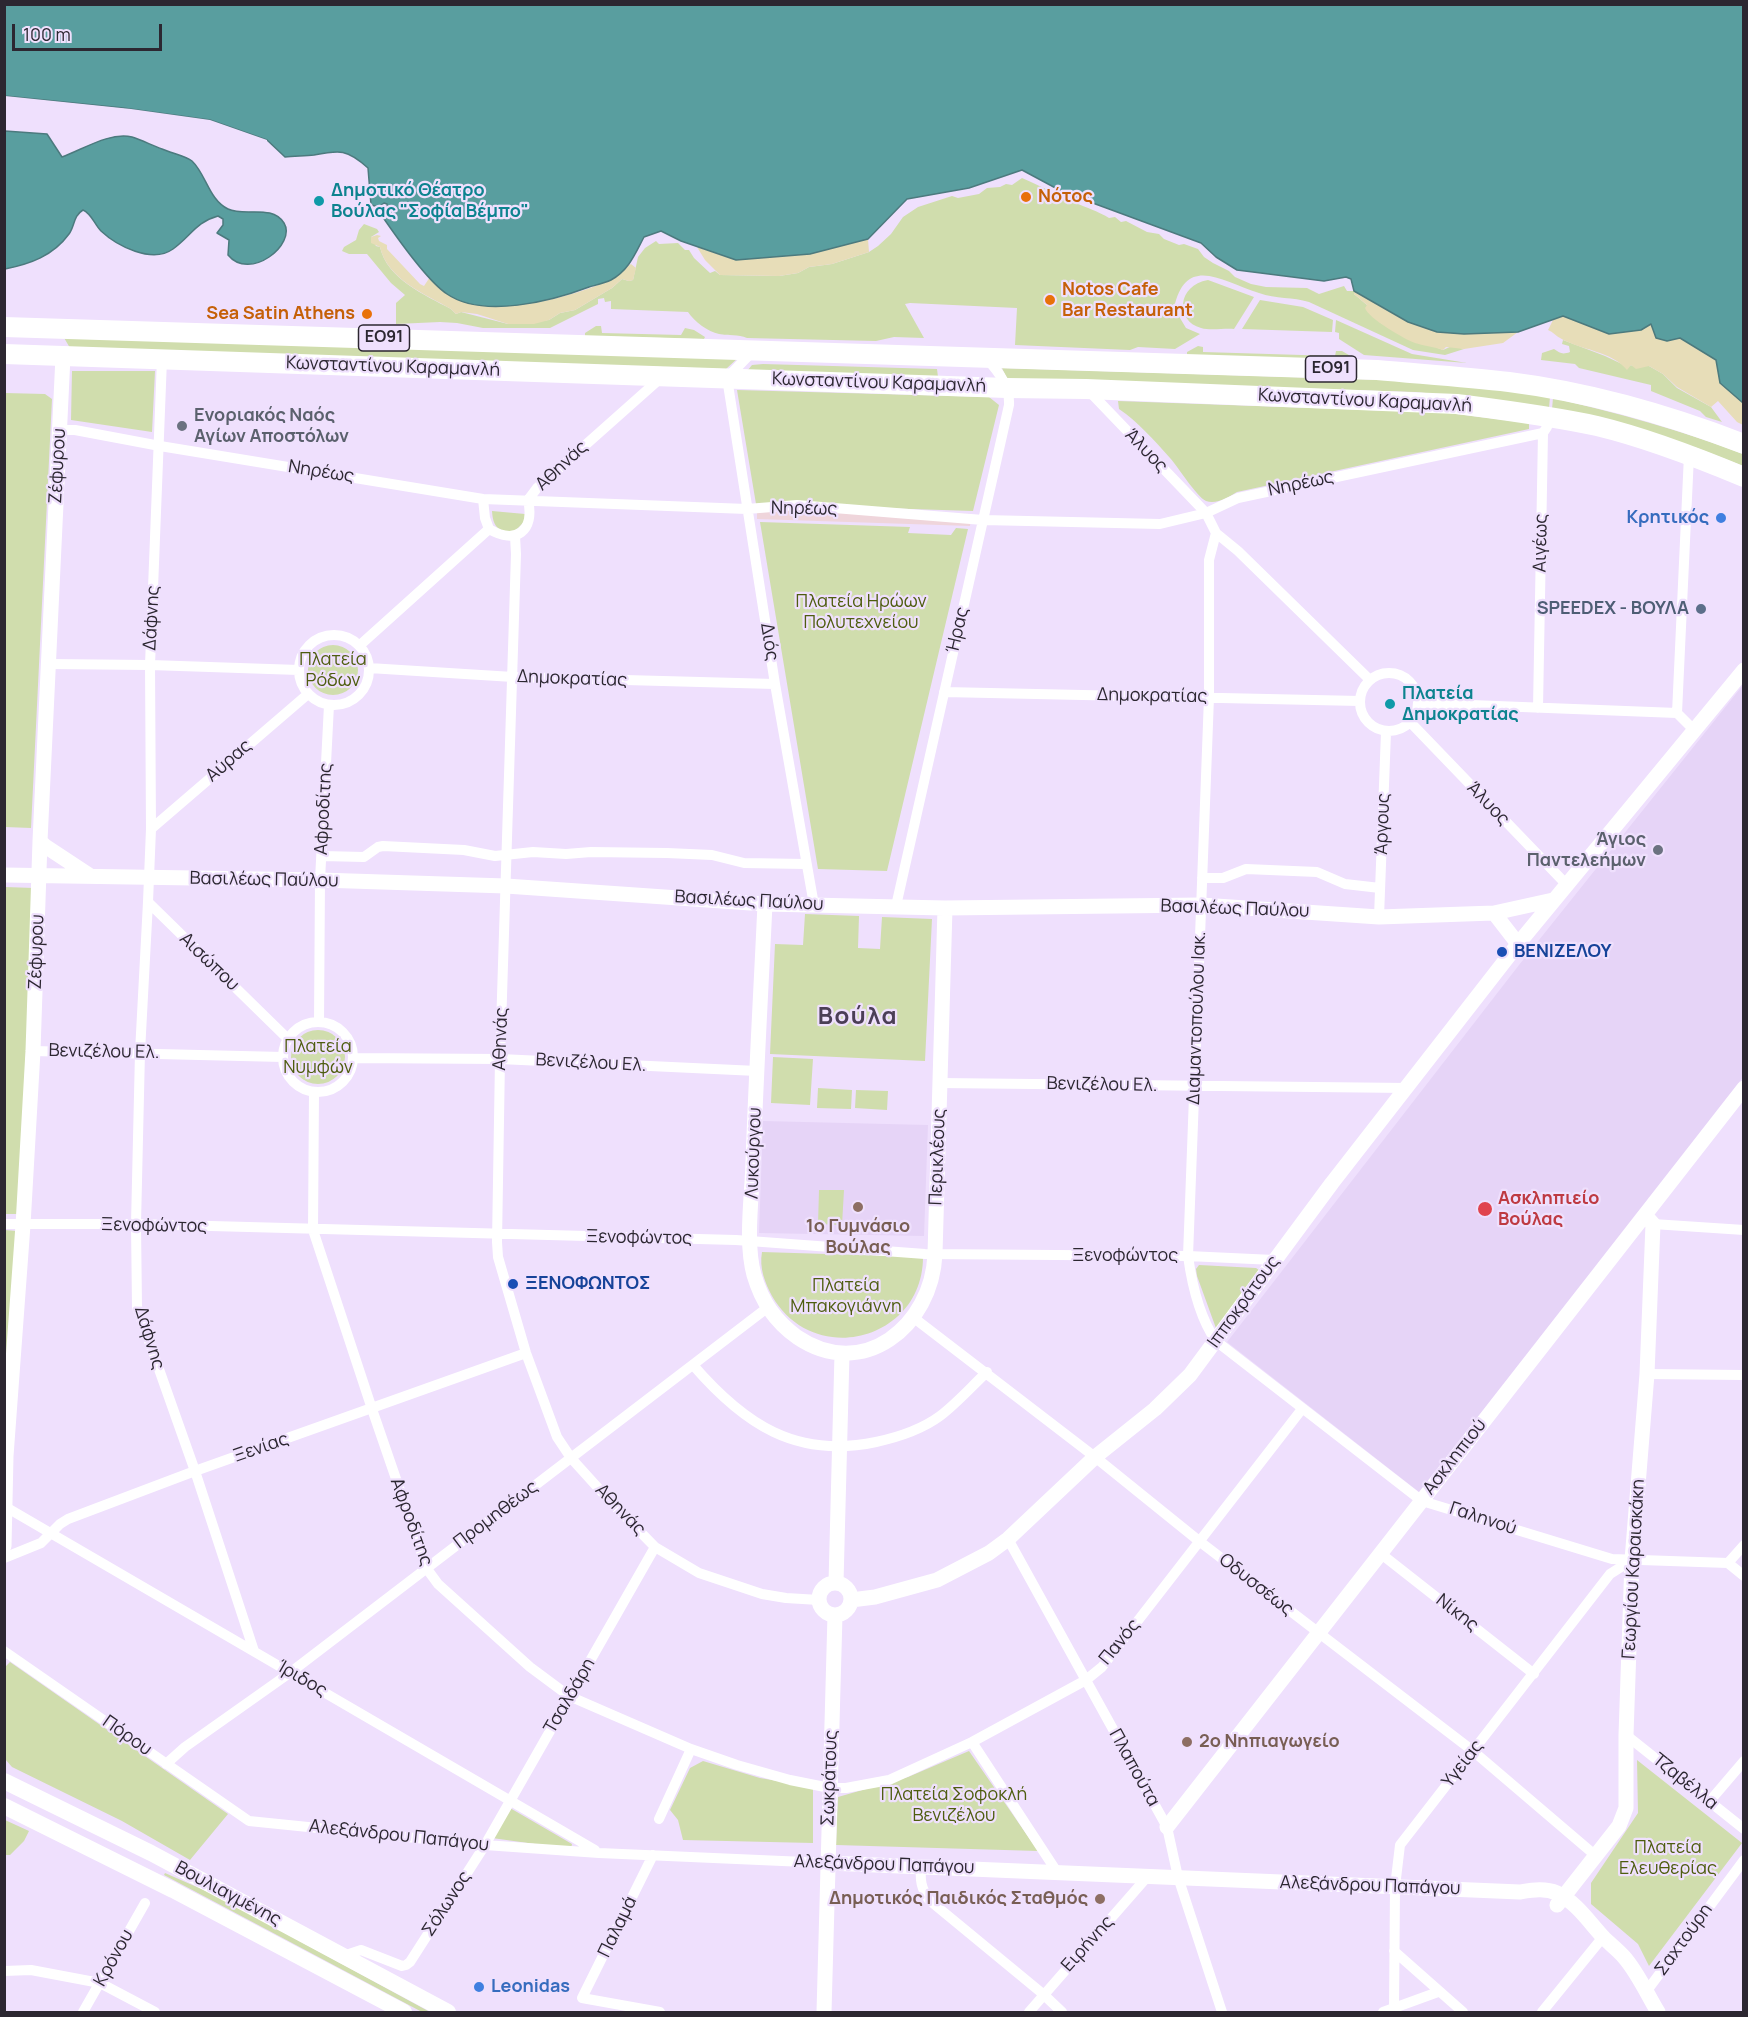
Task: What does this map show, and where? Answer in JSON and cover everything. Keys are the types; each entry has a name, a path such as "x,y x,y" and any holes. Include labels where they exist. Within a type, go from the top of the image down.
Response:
{"highway":[{"name":"Κωνσταντίνου Καραμανλή","path":"4,327 1377,370 1510,382 1587,396 1671,418 1743,444"},
{"path":"40,328 53,338 63,356"},
{"name":"Κωνσταντίνου Καραμανλή","path":"4,354 1086,389 1457,404 1548,426 1598,426 1689,455 1743,477"}],"main road":[{"path":"4,1770 35,1795"},
{"name":"Βουλιαγμένης","path":"4,1781 172,1864 448,2013"},
{"name":"Βουλιαγμένης","path":"4,1806 173,1890 404,2013"},
{"path":"4,1812 38,1822"}],"street":[{"path":"727,378 753,351"},
{"name":"Ζέφυρου","path":"4,1546 6,1456 33,1051 40,840 63,356"},
{"name":"Δάφνης","path":"148,878 151,829 150,665 162,359"},
{"path":"986,359 1007,388"},
{"name":"Αθηνάς","path":"663,376 537,488 528,500 531,510 526,526 515,536 513,677 500,1059 498,1257 526,1353 557,1437 571,1458 609,1500 655,1546 699,1574 762,1594 819,1600"},
{"name":"Διός","path":"727,378 775,684 814,905"},
{"name":"Ήρας","path":"896,906 1009,405 1007,388"},
{"name":"Άλυος","path":"1086,389 1206,513"},
{"name":"Νηρέως","path":"59,430 75,430 483,499 747,509 797,505 983,520 1160,524 1206,513 1238,498 1548,426"},
{"name":"Αιγέως","path":"1538,708 1548,426"},
{"path":"1677,713 1689,455"},
{"path":"483,499 489,529 500,536 515,536"},
{"path":"1206,513 1216,533 1238,551 1370,680"},
{"path":"359,645 489,529"},
{"name":"Διαμαντοπούλου Ιακ.","path":"1216,533 1209,560 1209,697 1188,1256 1191,1283 1209,1331 1216,1341"},
{"path":"333,635 352,640 359,645 366,655 369,668 368,680 355,698 348,702 329,705 308,694 302,684 299,670 305,650 321,638 333,635"},
{"path":"49,664 299,670"},
{"name":"Δημοκρατίας","path":"369,668 513,677 775,684"},
{"path":"1553,900 1743,670"},
{"path":"1397,674 1406,678 1413,685 1418,693 1419,703 1418,711 1411,723 1395,731 1386,732 1370,725 1361,710 1360,701 1361,693 1370,680 1378,675 1397,674"},
{"name":"Δημοκρατίας","path":"944,692 1360,701"},
{"name":"Αύρας","path":"151,829 308,694"},
{"path":"1419,703 1677,713 1693,729"},
{"name":"Αφροδίτης","path":"319,1022 320,880 329,705"},
{"name":"Άλυος","path":"1411,723 1566,884"},
{"name":"Άργους","path":"1379,916 1386,732"},
{"path":"40,840 45,846 89,875"},
{"path":"322,856 364,857 383,846 464,850 486,855 507,856 533,852 667,853 712,855 744,863 806,864"},
{"path":"1202,878 1223,878 1246,869 1317,872 1345,884 1380,888"},
{"name":"Βασιλέως Παύλου","path":"4,875 320,880 506,886 765,904 945,908 1201,905 1379,916 1494,913 1553,900"},
{"path":"148,878 148,902"},
{"name":"Ιπποκράτους","path":"851,1600 875,1597 937,1580 961,1569 1008,1539 1095,1457 1175,1390 1190,1375 1332,1183 1553,900"},
{"name":"Δάφνης","path":"148,902 140,1052 136,1224 137,1307 195,1471 254,1651"},
{"name":"Αισώπου","path":"148,902 288,1040"},
{"name":"Λυκούργου","path":"765,904 751,1240 754,1274 767,1308 785,1328 802,1340 831,1353 842,1354"},
{"name":"Περικλέους","path":"842,1354 861,1352 887,1341 901,1331 914,1318 932,1280 935,1254 945,908"},
{"path":"1494,913 1518,944"},
{"path":"319,1022 329,1024 346,1036 351,1045 353,1058 351,1069 338,1086 314,1092 302,1088 292,1080 285,1069 283,1057 288,1040 301,1026 319,1022"},
{"name":"Βενιζέλου Ελ.","path":"33,1051 283,1057"},
{"name":"Βενιζέλου Ελ.","path":"353,1058 500,1059 757,1071"},
{"name":"Βενιζέλου Ελ.","path":"940,1083 1408,1088"},
{"name":"Ασκληπιού","path":"1167,1827 1380,1553 1649,1219 1743,1088"},
{"name":"Αφροδίτης","path":"314,1092 313,1230 427,1569 438,1584 530,1667 569,1696 691,1749 771,1775 830,1788"},
{"path":"1649,1219 1743,1230"},
{"name":"Γεωργίου Καραισκάκη","path":"1560,1901 1619,1826 1626,1808 1632,1560 1647,1374 1649,1219"},
{"name":"Ξενοφώντος","path":"4,1224 136,1224 751,1240 935,1254 1188,1256 1274,1260"},
{"name":"Προμηθέως","path":"166,1764 185,1747 291,1672 427,1569 767,1308"},
{"name":"Οδυσσέως","path":"914,1318 987,1372 1199,1541 1473,1751 1596,1856"},
{"name":"Γαληνού","path":"1216,1341 1422,1501 1612,1559 1728,1563"},
{"name":"Ξενίας","path":"4,1558 41,1544 68,1519 195,1471 526,1353"},
{"path":"836,1583 842,1354"},
{"path":"693,1365 725,1399 774,1433 801,1444 821,1447 839,1447 879,1441 910,1432 939,1416 987,1372"},
{"path":"1647,1374 1743,1375"},
{"name":"Πανός","path":"830,1788 861,1786 889,1780 972,1742 1086,1680 1102,1667 1302,1409"},
{"name":"Ίριδος","path":"5,1506 599,1853"},
{"name":"Πλαπούτα","path":"1008,1539 1167,1827 1178,1877 1222,2013"},
{"path":"1743,1545 1728,1563 1743,1576"},
{"name":"Τσαλδάρη","path":"485,1845 655,1546"},
{"name":"Νίκης","path":"1380,1553 1534,1674"},
{"name":"Υγείας","path":"1438,1992 1388,2011 1394,1951 1395,1887 1400,1845 1610,1574 1632,1560"},
{"path":"836,1583 848,1590 851,1600 844,1612 835,1615 823,1611 819,1600 823,1587 836,1583"},
{"name":"Σωκράτους","path":"824,2013 835,1615"},
{"name":"Πόρου","path":"4,1651 249,1821"},
{"name":"Τζαβέλλα","path":"1626,1735 1743,1829"},
{"path":"972,1742 1057,1872"},
{"path":"659,1819 691,1749"},
{"path":"1709,1802 1743,1761"},
{"name":"Αλεξάνδρου Παπάγου","path":"249,1821 485,1845 599,1853 1520,1892 1541,1889 1556,1893 1560,1901"},
{"name":"Σόλωνος","path":"343,1956 361,1950 402,1966 410,1962 485,1845"},
{"name":"Παλαμά","path":"653,1855 582,1998 660,2013"},
{"name":"Σαχτούρη","path":"1646,1992 1743,1860"},
{"path":"921,1866 922,1891 929,1900 1043,1994 1062,2013"},
{"path":"1584,1871 1580,1902 1586,1916 1603,1937 1625,1958 1658,2013"},
{"name":"Ειρήνης","path":"1029,2013 1043,1994 1148,1876"},
{"path":"1560,1901 1586,1916"},
{"path":"1560,1901 1585,1929 1603,1937"},
{"name":"Κρόνου","path":"83,2013 145,1903"},
{"path":"1542,2013 1603,1937"},
{"path":"1394,1951 1463,2013"},
{"path":"4,1971 31,1970 99,1983 155,2013"}],"shaded area":[{"path":"4,5 1743,5 1743,403 1720,383 1716,360 1680,338 1667,341 1656,338 1651,324 1641,330 1609,334 1563,316 1518,332 1464,334 1437,332 1408,322 1354,291 1351,279 1346,277 1324,281 1237,270 1216,257 1201,243 1063,192 1022,170 969,188 907,199 868,239 810,254 736,260 681,241 661,231 644,237 627,266 609,281 537,302 518,305 479,305 447,294 421,268 380,213 388,211 387,204 384,203 379,207 371,205 368,168 349,154 330,152 285,157 267,140 210,120 123,108 5,96"},
{"path":"5,131 47,134 62,157 97,142 123,136 136,138 182,156 197,166 216,200 228,209 242,212 265,212 279,217 284,223 286,232 284,241 269,257 259,262 248,264 237,262 228,255 229,240 217,233 223,225 223,219 218,216 204,222 173,249 155,255 145,254 125,247 108,237 83,210 77,215 69,234 56,248 32,262 5,269"},
{"path":"757,506 971,514 970,526 757,519"},
{"name":"Ασκληπιείο Βούλας","path":"1743,685 1743,1077 1419,1492 1227,1342 1519,965"},
{"path":"763,1121 928,1125 924,1236 759,1233"}],"green space":[{"path":"1022,178 1056,194 1057,197 1109,218 1115,217 1121,222 1126,221 1147,232 1159,234 1164,239 1179,245 1184,244 1198,249 1213,263 1251,284 1266,287 1307,288 1319,294 1344,286 1347,291 1354,291 1354,294 1367,305 1381,323 1391,329 1443,350 1452,346 1464,349 1445,355 1413,350 1309,302 1265,295 1208,276 1197,276 1187,281 1180,291 1174,308 1186,328 1200,334 1175,349 1138,347 1130,350 1015,345 1017,308 910,303 905,304 924,338 894,337 876,341 747,338 710,331 688,312 611,309 611,301 605,302 604,298 598,299 598,304 550,328 483,328 440,322 396,324 396,303 405,295 391,283 367,254 349,254 342,251 344,247 356,240 364,224 379,232 371,237 376,246 380,247 390,268 399,277 408,285 456,314 461,312 508,324 549,320 560,313 575,310 612,288 622,279 633,280 638,257 645,248 656,241 659,244 678,243 685,250 689,250 710,273 715,271 720,275 779,276 798,273 809,267 832,264 869,252 891,234 903,217 918,207 952,196 958,198 979,194 987,188 1012,185"},
{"path":"1208,280 1254,297 1234,329 1201,328 1187,318 1183,303 1185,296 1198,283"},
{"path":"1260,300 1303,307 1333,320 1332,332 1242,329"},
{"path":"1336,320 1412,354 1467,363 1364,355 1339,339 1339,333 1335,332"},
{"path":"596,326 601,326 602,333 681,335 685,328 694,330 705,337 704,339 585,336 585,333"},
{"path":"63,336 738,358 726,369 70,348"},
{"path":"1563,340 1624,365 1649,366 1663,374 1677,388 1711,407 1722,422 1706,417 1700,411 1651,391 1651,385 1579,368 1575,364 1541,360 1542,353 1554,349 1561,353 1570,352 1569,346 1562,344"},
{"path":"1198,346 1203,347 1203,352 1335,356 1336,351 1342,351 1354,358 1353,360 1187,355 1187,352"},
{"path":"752,365 937,369 938,377 747,371"},
{"path":"1002,368 1416,381 1550,397 1549,408 1415,392 1007,379"},
{"path":"72,371 155,371 152,432 71,420"},
{"path":"737,390 989,397 999,405 973,511 756,504"},
{"path":"5,393 45,394 52,399 31,828 5,827"},
{"path":"1553,398 1649,423 1720,445 1743,454 1743,466 1697,448 1552,409"},
{"path":"1118,401 1448,413 1529,423 1529,429 1237,492 1222,500 1210,502 1197,494 1170,458 1146,432 1119,409"},
{"path":"492,511 525,514 524,522 513,533 504,531 495,524"},
{"name":"Πλατεία Ηρώων Πολυτεχνείου","path":"760,522 910,527 908,533 951,535 956,528 968,529 887,871 818,869"},
{"name":"Πλατεία Ρόδων","path":"338,645 351,652 357,660 357,680 351,688 343,694 328,695 315,688 309,680 308,665 315,652 323,646"},
{"path":"5,887 34,888 18,1214 5,1214"},
{"path":"805,914 859,916 858,948 880,949 882,917 932,919 925,1061 770,1054 775,944 803,945"},
{"name":"Πλατεία Νυμφών","path":"313,1030 323,1030 333,1034 341,1042 345,1057 341,1072 333,1080 323,1084 313,1084 303,1080 295,1072 291,1062 291,1052 295,1042 303,1034"},
{"path":"773,1057 813,1059 810,1105 771,1103"},
{"path":"818,1088 852,1090 851,1109 817,1108"},
{"path":"856,1090 888,1091 887,1110 855,1108"},
{"path":"819,1190 844,1190 842,1225 818,1224"},
{"path":"5,1230 16,1231 5,1398"},
{"name":"Πλατεία Μπακογιάννη","path":"762,1252 923,1257 918,1286 905,1308 886,1325 863,1335 838,1338 813,1332 791,1319 772,1296 767,1286 762,1270"},
{"path":"1199,1265 1259,1270 1217,1331 1197,1276 1196,1269"},
{"path":"10,1662 228,1814 190,1860 122,1821 12,1767 5,1759 5,1667"},
{"name":"Πλατεία Σοφοκλή Βενιζέλου","path":"969,1751 1038,1851 836,1845 838,1797 908,1777"},
{"name":"Πλατεία Ελευθερίας","path":"1637,1760 1742,1843 1649,1966 1638,1944 1591,1904 1591,1883 1638,1813"},
{"path":"703,1761 760,1778 813,1787 813,1843 683,1840 678,1820 670,1810 690,1768"},
{"path":"510,1808 572,1844 571,1849 492,1838"},
{"path":"5,1820 29,1831 24,1841 10,1855 5,1855"},
{"path":"165,1873 215,1895 430,2012 422,2012 164,1875"}],"sand":[{"path":"381,236 378,238 379,241 387,245 387,249 420,284 424,286 430,277 447,294 463,302 482,306 527,304 550,300 608,281 631,264 636,268 633,280 622,279 612,288 575,310 560,313 549,320 534,324 508,324 477,314 461,312 456,314 408,284 390,268 380,247 371,243 371,237"},
{"path":"868,239 869,252 832,264 809,267 798,273 779,276 720,275 705,260 697,247 736,260 810,254"},
{"path":"1354,291 1400,318 1434,330 1462,333 1518,332 1503,343 1464,349 1446,347 1443,350 1419,344 1395,333 1379,322 1368,312 1365,308 1367,305 1354,294"},
{"path":"1563,316 1609,334 1651,323 1667,341 1680,338 1716,360 1720,383 1743,403 1743,425 1737,422 1718,401 1711,407 1677,387 1663,374 1649,366 1636,369 1631,365 1627,370 1613,359 1568,342 1548,330 1553,320"}],"pier":[{"path":"5,96 210,120 267,140 267,144 210,123 123,111 4,99"}],"place":[{"name":"Νότος","path":"1026,197"},
{"name":"Δημοτικό Θέατρο Βούλας \"Σοφία Βέμπο\"","path":"319,201"},
{"name":"Notos Cafe Bar Restaurant","path":"1050,300"},
{"name":"Sea Satin Athens","path":"367,314"},
{"name":"Ενοριακός Ναός Αγίων Αποστόλων","path":"182,426"},
{"name":"Κρητικός","path":"1721,518"},
{"name":"SPEEDEX - ΒΟΥΛΑ","path":"1701,609"},
{"name":"Πλατεία Δημοκρατίας","path":"1390,704"},
{"name":"Άγιος Παντελεήμων","path":"1658,850"},
{"name":"ΒΕΝΙΖΕΛΟΥ","path":"1502,952"},
{"name":"1ο Γυμνάσιο Βούλας","path":"858,1207"},
{"name":"Ασκληπιείο Βούλας","path":"1485,1209"},
{"name":"ΞΕΝΟΦΩΝΤΟΣ","path":"513,1284"},
{"name":"2ο Νηπιαγωγείο","path":"1187,1742"},
{"name":"Δημοτικός Παιδικός Σταθμός","path":"1100,1899"},
{"name":"Leonidas","path":"479,1987"}],"district":[{"name":"Βούλα","path":"858,1017"}]}
